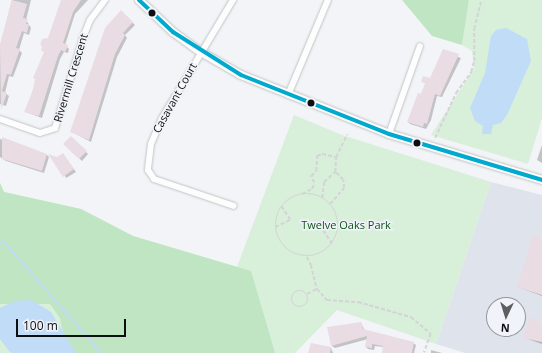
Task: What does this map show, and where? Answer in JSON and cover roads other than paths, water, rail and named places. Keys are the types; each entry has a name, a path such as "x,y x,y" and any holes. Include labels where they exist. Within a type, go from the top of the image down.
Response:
{"street":[{"name":"Rivermill Crescent","path":"0,119 40,133 55,128 90,20 105,0"},
{"path":"139,0 173,32 201,52 242,75 288,95 389,134 542,180"},
{"name":"Casavant Court","path":"233,0 158,126 151,144 149,173 154,179 234,206"},
{"path":"288,95 328,0"},
{"path":"389,134 420,46"}],"water":[{"path":"506,28 527,39 531,61 507,115 501,123 493,125 491,134 482,134 483,126 475,121 470,108 485,73 491,36 496,30"},
{"path":"31,300 51,312 76,353 12,353 9,351 0,339 0,308 15,301"}],"waterway":[{"path":"0,242 5,243 101,353"}],"park label":[{"name":"Twelve Oaks Park","path":"346,225"}]}
